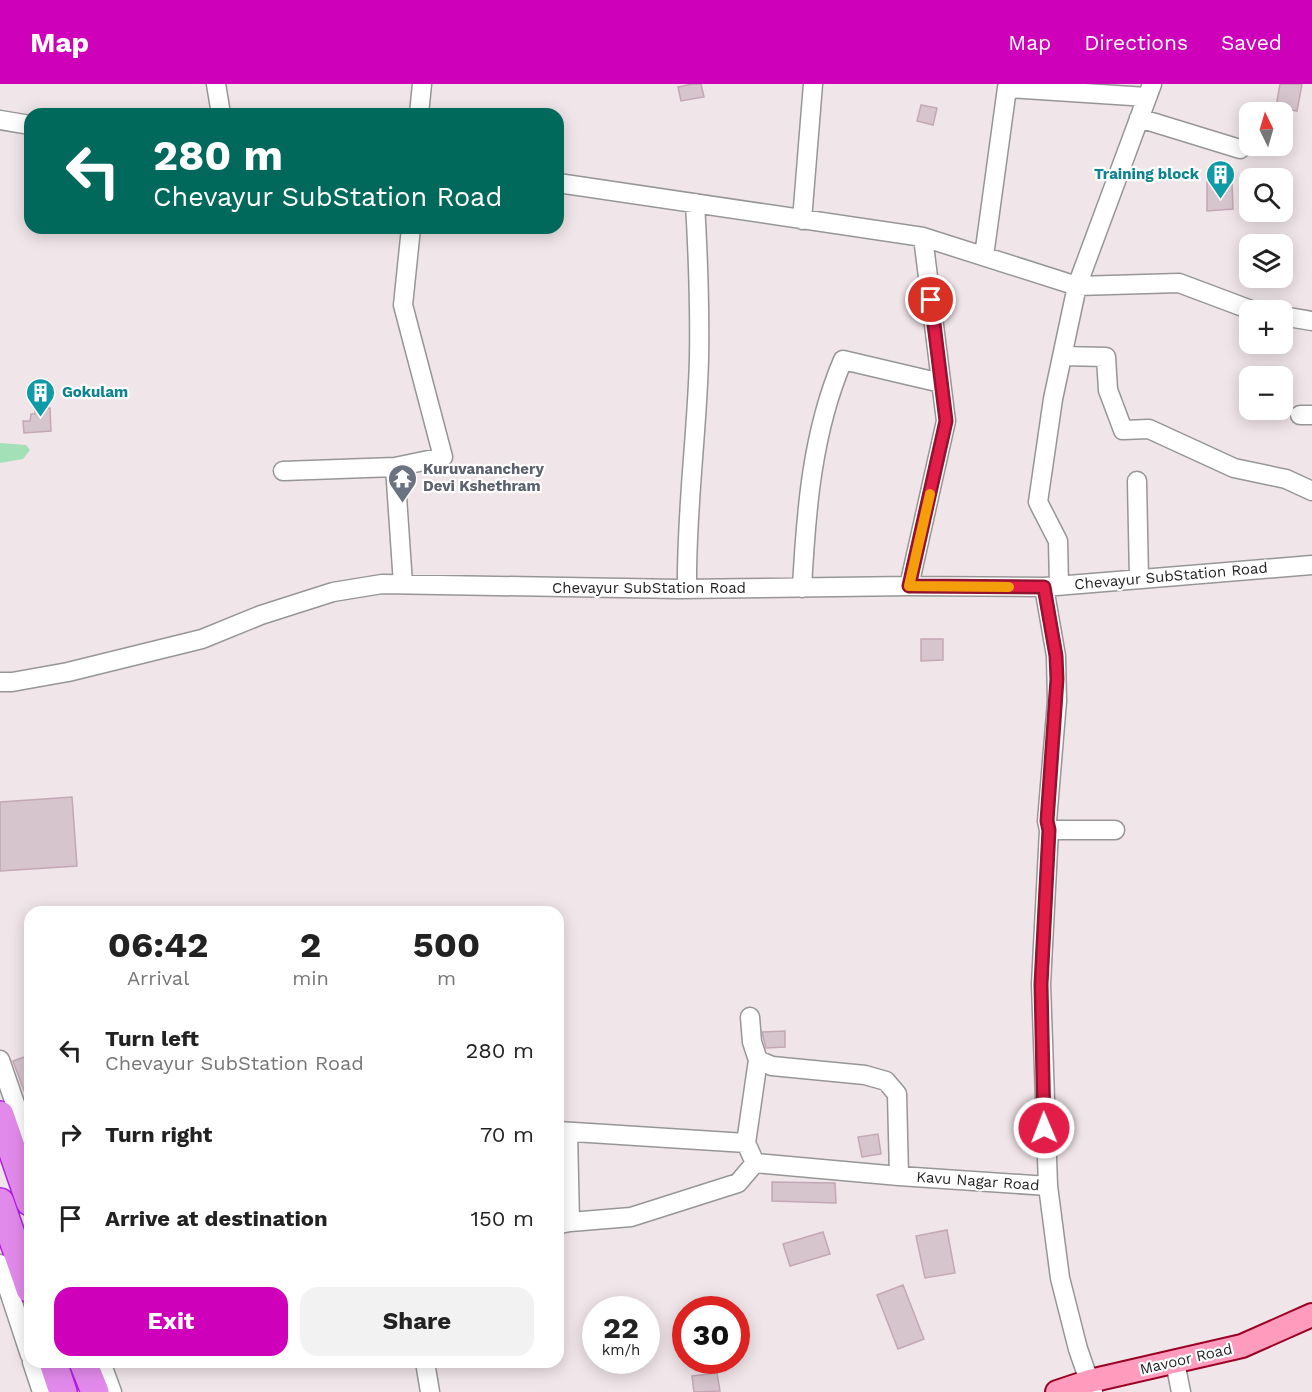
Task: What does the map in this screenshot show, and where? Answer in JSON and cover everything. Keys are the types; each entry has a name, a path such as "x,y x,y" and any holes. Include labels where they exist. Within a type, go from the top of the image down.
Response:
{"highway":[{"path":"0,1115 24,1185"},
{"path":"0,1202 24,1272"},
{"path":"55,1368 63,1392"},
{"path":"85,1368 95,1392"}],"main road":[{"name":"Mavoor Road","path":"1092,1388 1242,1346 1312,1315"},
{"name":"Mavoor Road","path":"1057,1392 1179,1382 1241,1358 1312,1326"}],"street":[{"path":"216,84 220,108"},
{"path":"420,108 422,84"},
{"path":"802,220 813,84"},
{"path":"984,256 1007,88 1149,90 1077,286 1053,399 1038,502 1058,542 1052,587 1057,701 1047,821 1049,830 1041,984 1048,1186"},
{"path":"1139,118 1239,149"},
{"path":"0,120 24,124"},
{"path":"564,184 923,237 1077,286 1179,283 1239,306"},
{"path":"687,588 687,550 699,359 695,203"},
{"path":"283,471 395,467 443,457 403,306 410,234"},
{"path":"909,586 946,421 923,237"},
{"path":"1293,318 1312,321"},
{"path":"1062,356 1106,357 1108,390 1123,430 1149,429 1234,468 1286,479 1312,492"},
{"path":"802,588 807,501 832,386 843,360 941,383"},
{"path":"395,467 402,584"},
{"path":"1137,482 1139,579"},
{"name":"Chevayur SubStation Road","path":"0,682 68,672 201,639 261,615 333,592 382,584 514,588 1052,587 1312,565"},
{"path":"1049,830 1115,830"},
{"path":"750,1017 752,1042 758,1060 746,1143 754,1163"},
{"path":"0,1060 24,1130"},
{"name":"Kavu Nagar Road","path":"758,1060 772,1066 865,1075 886,1081 897,1094 899,1176 1048,1186 1060,1278 1078,1349 1092,1388"},
{"path":"564,1132 746,1143"},
{"path":"754,1163 899,1176"},
{"path":"564,1223 631,1216 738,1183 754,1163"},
{"path":"0,1264 24,1338"},
{"path":"34,1368 42,1392"},
{"path":"103,1368 112,1392"},
{"path":"425,1368 430,1392"}],"shaded area":[{"path":"0,443 26,445 30,450 23,459 0,463"}],"building":[{"path":"701,84 704,97 681,101 678,87"},
{"path":"1280,84 1302,84 1297,111 1293,110 1293,102 1277,102"},
{"path":"921,105 937,108 933,125 917,121"},
{"name":"Training block","path":"1222,180 1232,182 1233,209 1207,211 1207,182"},
{"name":"Gokulam","path":"50,408 51,431 24,433 23,421 30,421 31,414 35,414 35,409"},
{"path":"921,639 943,639 943,660 921,661"},
{"path":"72,797 77,866 0,871 0,802"},
{"path":"785,1031 785,1047 766,1048 762,1032"},
{"path":"24,1057 24,1091 13,1061"},
{"path":"878,1134 881,1154 862,1157 858,1137"},
{"path":"772,1182 835,1183 836,1203 772,1201"},
{"path":"947,1230 955,1273 925,1278 916,1236"},
{"path":"823,1232 830,1254 790,1266 783,1244"},
{"path":"903,1285 924,1339 898,1349 877,1295"},
{"path":"717,1374 720,1391 694,1392 692,1376"}],"slow traffic":[{"path":"930,494 909,586 1009,587"}],"place":[{"name":"Training block","path":"1220,200"},
{"name":"Gokulam","path":"41,418"},
{"name":"Kuruvananchery Devi Kshethram","path":"402,504"}],"route":[{"path":"931,300 946,421 909,586 1044,587 1056,656 1057,701 1047,821 1049,830 1041,984 1044,1128"}]}
